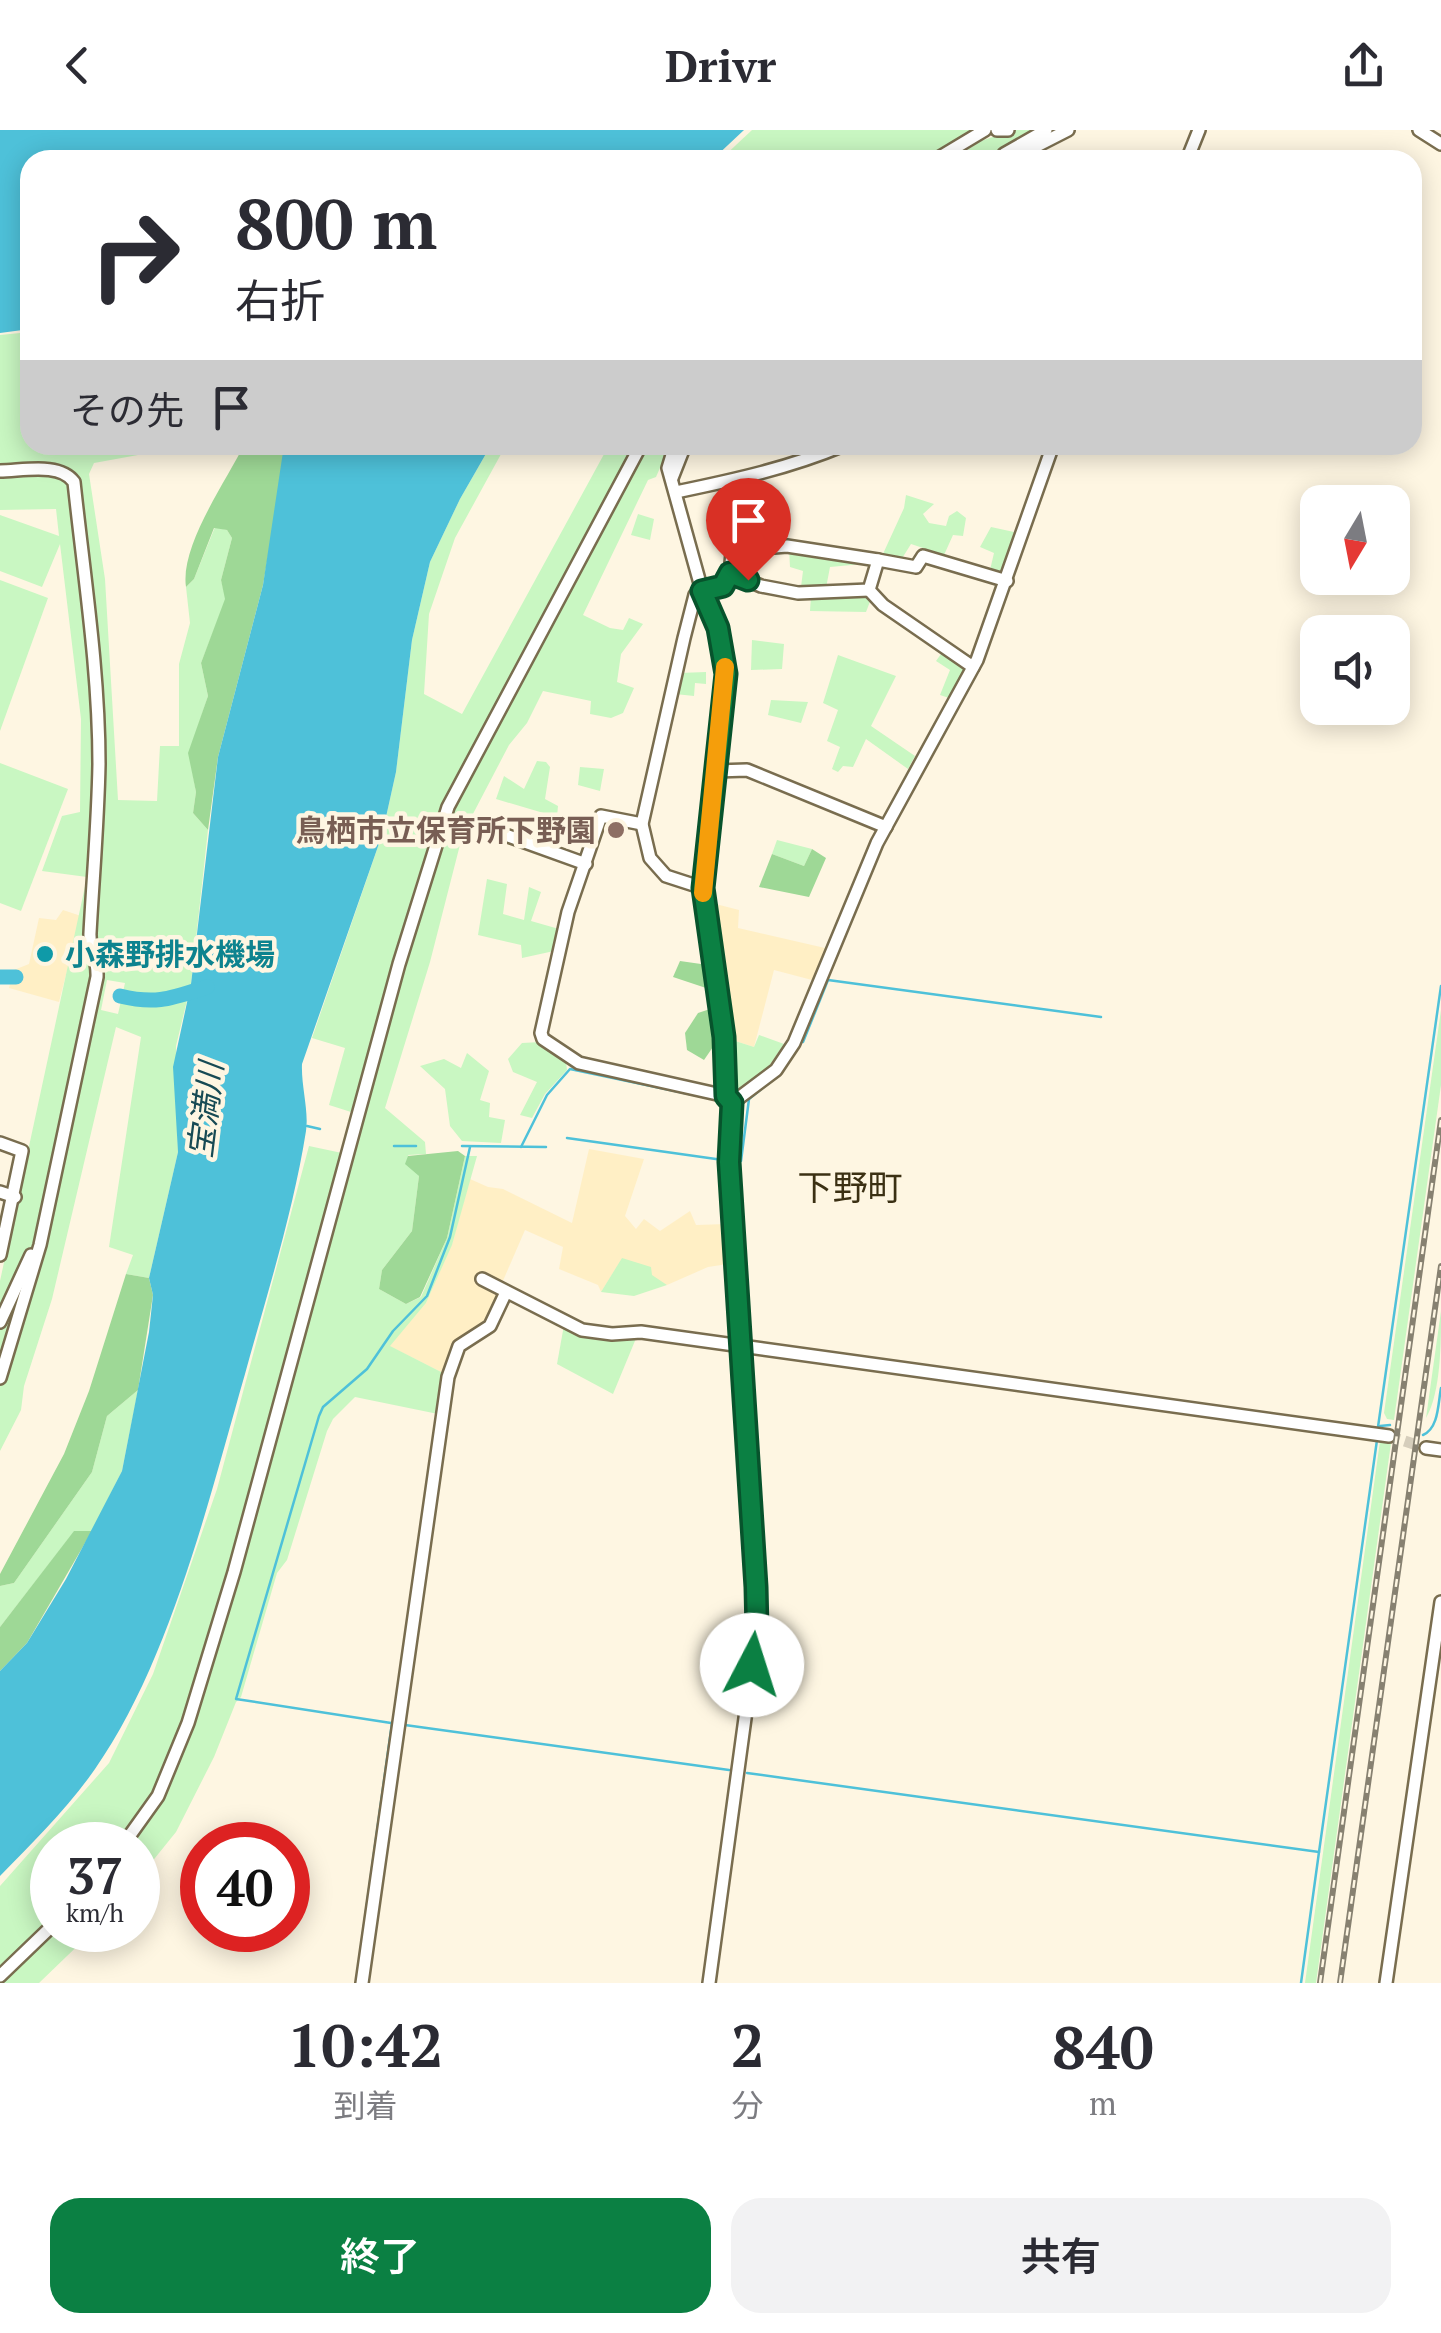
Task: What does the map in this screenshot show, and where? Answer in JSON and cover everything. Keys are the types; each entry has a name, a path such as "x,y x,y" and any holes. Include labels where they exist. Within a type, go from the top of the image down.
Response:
{"street":[{"path":"952,150 984,130"},
{"path":"997,130 1008,130"},
{"path":"1012,150 1046,130"},
{"path":"1030,150 1068,130"},
{"path":"1420,130 1441,144"},
{"path":"139,1822 158,1796 188,1723 234,1572 394,981 448,807 637,455"},
{"path":"672,455 668,468 702,589 718,628 726,674 703,888 729,1099 729,1162 757,1630 709,1983"},
{"path":"672,478 681,455"},
{"path":"676,492 760,475 819,455"},
{"path":"642,824 603,814 568,912 540,1033 579,1063 729,1099 776,1070 794,1043 886,827 973,667 1008,580 1050,455"},
{"path":"0,471 57,470 74,482 95,679 98,780 89,940 98,958 97,976 40,1245 0,1378"},
{"path":"703,888 666,876 650,858 642,824 694,595 702,589 723,586 730,573 732,552 773,545 916,567 923,556 1008,580"},
{"path":"868,590 878,560"},
{"path":"730,573 761,586 798,592 868,590 883,605 973,667"},
{"path":"716,770 746,770 886,827"},
{"path":"472,824 586,864"},
{"path":"0,1143 22,1151 1,1250"},
{"path":"0,1192 14,1197"},
{"path":"0,1322 32,1251 40,1245"},
{"path":"482,1279 582,1330 641,1332 741,1345 1380,1434"},
{"path":"362,1983 448,1376 459,1346 490,1326 506,1292"},
{"path":"1426,1448 1441,1450"},
{"path":"1386,1983 1441,1602"},
{"path":"0,1976 30,1947"}],"shaded area":[{"path":"708,902 739,910 738,928 825,948 812,980 774,970 754,1047 729,1039"},
{"path":"63,910 81,916 59,1002 9,988 14,970 29,964 39,918 56,920"},
{"path":"589,1149 644,1159 625,1216 636,1229 644,1219 660,1231 690,1211 696,1225 727,1224 728,1264 708,1267 667,1285 622,1259 601,1292 598,1285 559,1269 563,1247 525,1230 489,1326 457,1343 445,1374 389,1346 426,1303 452,1244 470,1179 503,1189 572,1223"}],"green space":[{"path":"752,130 973,130 942,150 731,150"},
{"path":"1013,130 1038,130 1003,150 967,150"},
{"path":"20,333 20,455 138,455 94,463 89,474 105,579 118,800 157,801 160,746 179,746 179,664 190,623 186,587 194,579 215,527 227,530 232,538 221,580 226,599 201,663 208,696 189,753 196,792 193,813 208,830 191,984 176,1046 178,1152 149,1278 126,1274 133,1255 109,1247 141,1037 116,1027 52,1299 24,1386 21,1410 0,1451 0,1281 87,877 42,871 62,816 80,812 81,719 60,544 42,587 0,571 0,515 59,536 56,509 0,510 0,335","holes":["107,980 125,983 118,1014 101,1010"]},
{"path":"239,455 285,455 263,585 218,757 208,830 193,813 196,792 188,753 208,696 201,663 225,599 221,580 232,538 227,530 214,528 194,579 186,587 186,571 197,534"},
{"path":"485,455 501,455 455,538 429,614 424,694 462,714 604,455 629,455 442,808 416,883 351,1112 329,1105 345,1048 312,1038 382,835 396,772 412,640 430,562"},
{"path":"644,455 666,455 656,477 648,480 583,615 623,630 629,618 643,624 621,654 617,682 634,688 623,713 611,718 590,714 591,701 543,691 527,723 509,745 463,833 430,962 385,1108 425,1142 426,1154 408,1155 419,1176 412,1231 382,1270 379,1289 406,1304 421,1297 447,1238 465,1156 477,1156 452,1245 426,1303 390,1346 445,1374 438,1414 355,1397 333,1419 287,1560 277,1573 241,1697 176,1832 160,1852 160,1822 57,1822 109,1763 153,1674 217,1489 309,1146 342,1153 338,1165 347,1167 427,886 453,809"},
{"path":"906,495 934,504 923,514 929,523 946,526 949,516 957,511 966,518 963,536 953,535 944,555 911,544 901,560 882,556"},
{"path":"638,514 654,519 650,540 631,535"},
{"path":"991,527 1014,532 1000,574 990,570 994,553 980,547"},
{"path":"789,548 863,559 862,564 830,567 826,588 801,587 803,571 790,567"},
{"path":"0,580 48,598 0,731"},
{"path":"868,594 871,599 866,612 810,611 811,596"},
{"path":"752,640 784,644 782,669 751,670"},
{"path":"944,650 967,667 949,698 940,695 950,670 936,661"},
{"path":"838,655 896,676 871,726 915,756 908,769 866,739 853,767 843,766 838,772 832,769 840,747 827,741 838,710 823,703"},
{"path":"706,672 706,684 695,683 694,696 675,694 679,673"},
{"path":"771,700 808,702 801,723 768,715"},
{"path":"537,761 550,767 545,799 558,806 557,817 496,799 504,776 524,789"},
{"path":"0,763 68,789 21,911 0,903"},
{"path":"580,767 604,769 600,791 578,785"},
{"path":"777,840 812,849 804,866 772,854"},
{"path":"812,849 826,858 809,897 759,887 772,854 804,866"},
{"path":"487,879 507,884 503,914 524,920 529,887 541,892 531,921 559,929 554,951 522,958 521,945 478,935"},
{"path":"680,961 708,965 712,990 673,977"},
{"path":"713,1008 717,1041 704,1060 687,1050 685,1033 698,1013"},
{"path":"1441,1010 1441,1085 1394,1420 1387,1419 1384,1413"},
{"path":"759,1035 784,1044 767,1069 736,1091 732,1089 729,1039 754,1047"},
{"path":"541,1042 566,1062 567,1070 545,1094 532,1118 520,1115 537,1082 513,1072 508,1059 522,1043"},
{"path":"467,1053 489,1071 480,1100 490,1103 489,1117 505,1120 501,1143 462,1141 450,1126 445,1089 420,1066 444,1059 461,1068"},
{"path":"458,1151 465,1156 447,1238 420,1297 406,1304 379,1289 382,1270 412,1231 419,1176 405,1164 408,1156"},
{"path":"622,1258 651,1267 652,1275 667,1285 634,1296 601,1292"},
{"path":"126,1274 149,1278 153,1295 138,1390 107,1416 92,1472 14,1583 0,1586 0,1574 64,1454 89,1391"},
{"path":"1441,1311 1437,1381 1426,1418"},
{"path":"564,1325 637,1336 613,1394 557,1364"},
{"path":"138,1390 122,1471 92,1531 74,1532 0,1627 0,1586 14,1583 92,1472 107,1416"},
{"path":"1380,1441 1391,1443 1316,1983 1305,1983"},
{"path":"74,1531 92,1531 27,1643 0,1671 0,1627"},
{"path":"30,1852 30,1952 71,1952 39,1983 0,1983 0,1886"}],"water":[{"path":"0,130 744,130 723,150 20,150 20,330 0,333"},
{"name":"宝満川","path":"282,455 485,455 430,562 412,640 396,772 382,835 302,1064 307,1123 301,1162 279,1253 185,1578 145,1680 122,1726 95,1769 52,1822 30,1822 30,1845 0,1876 0,1671 27,1643 66,1579 122,1471 149,1332 153,1295 149,1278 178,1152 173,1067 191,984 218,757 263,585"}],"waterway":[{"path":"0,977 16,977"},
{"path":"803,1042 828,980 1101,1017"},
{"path":"1378,1427 1441,986"},
{"path":"120,996 155,1000 207,987"},
{"path":"521,1147 547,1095 570,1069 708,1098"},
{"path":"741,1161 749,1099 780,1074"},
{"path":"307,1126 320,1129"},
{"path":"567,1138 723,1160"},
{"path":"394,1146 416,1146"},
{"path":"462,1146 546,1147"},
{"path":"391,1723 236,1699 319,1416 323,1407 367,1369 393,1331 427,1296 450,1237 470,1147"},
{"path":"1423,1435 1435,1421 1441,1388"},
{"path":"1380,1426 1390,1425"},
{"path":"747,1773 1319,1852 1377,1440"},
{"path":"356,1983 392,1723"},
{"path":"405,1725 729,1770"},
{"path":"1301,1983 1319,1852"}],"tunnel":[{"path":"1389,1436 1426,1448"}],"railway":[{"path":"1320,1983 1441,1120"},
{"path":"1340,1983 1441,1266"}],"slow traffic":[{"path":"703,893 725,667"}],"place":[{"name":"鳥栖市立保育所下野園","path":"616,830"},
{"name":"小森野排水機場","path":"45,954"}],"district":[{"name":"下野町","path":"850,1187"}],"route":[{"path":"748,580 730,573 723,586 702,591 718,628 726,674 703,888 724,1037 726,1096 732,1103 729,1162 756,1587 757,1630 752,1665"}]}
